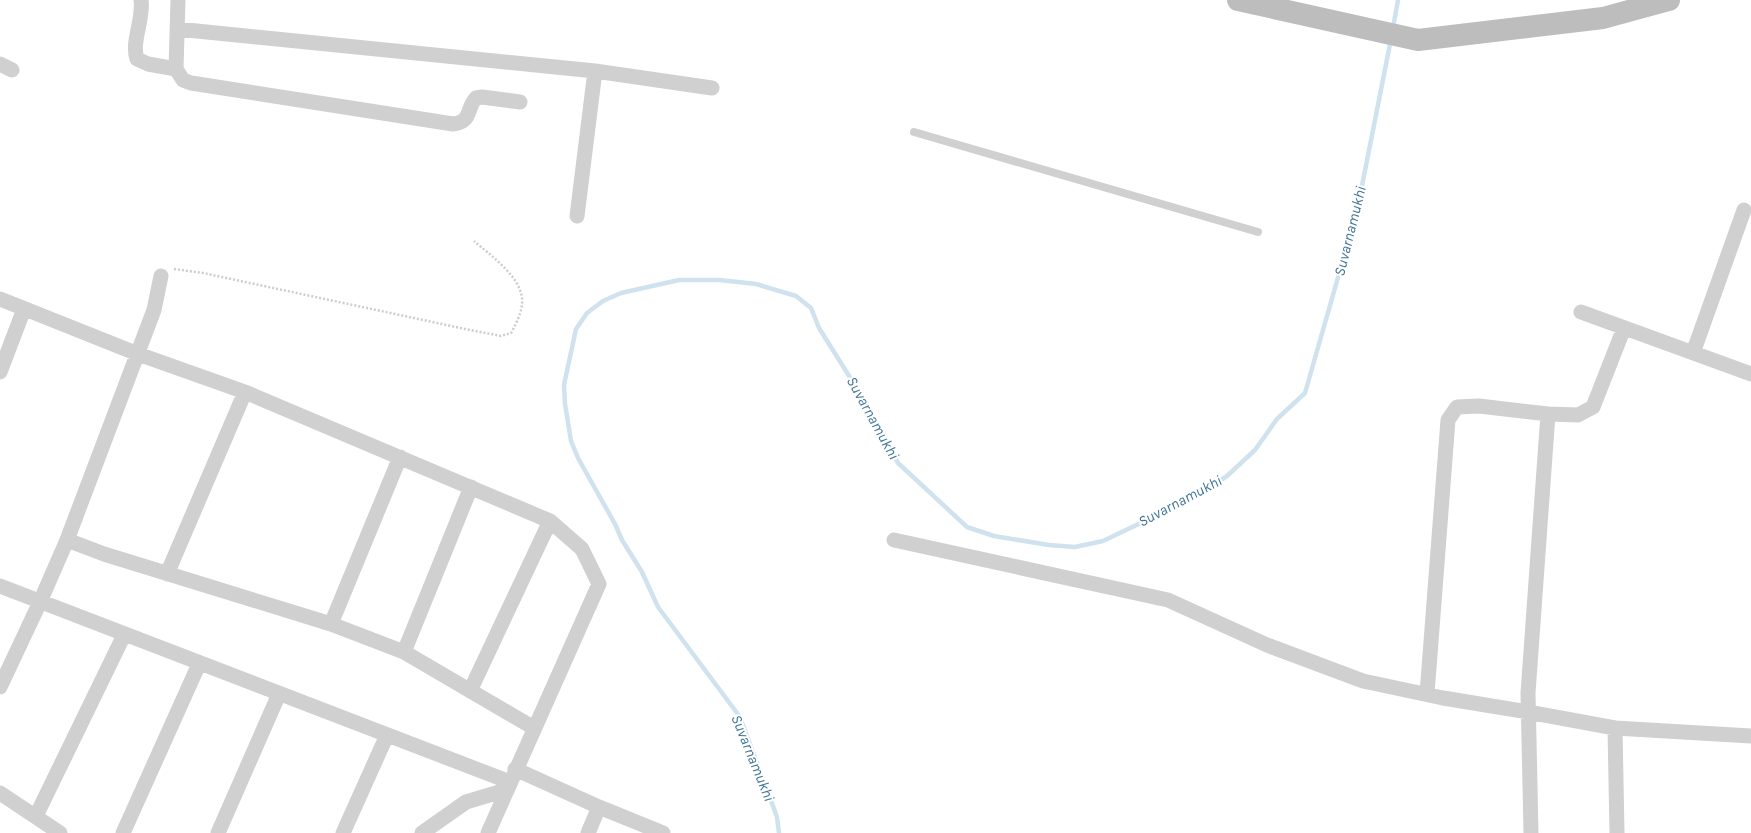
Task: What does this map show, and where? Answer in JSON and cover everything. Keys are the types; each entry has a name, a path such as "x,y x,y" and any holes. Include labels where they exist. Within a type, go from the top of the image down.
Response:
{"main road":[{"path":"1238,0 1418,40 1603,18 1669,0"}],"street":[{"path":"141,0 143,10 135,52 137,59 148,64 176,69"},
{"path":"178,0 176,69 183,80 191,83 453,124 461,123 466,118 472,102 476,98 482,97 520,102"},
{"path":"177,29 595,71 712,88"},
{"path":"577,216 595,71"},
{"path":"1693,353 1744,210"},
{"path":"0,687 67,540 154,310 161,276"},
{"path":"0,300 138,354 244,392 550,521 582,549 599,584 510,780 488,833"},
{"path":"0,372 24,309"},
{"path":"1581,312 1751,374"},
{"path":"1426,694 1448,420 1456,407 1479,406 1548,414 1578,415 1593,407 1624,328"},
{"path":"167,574 244,392"},
{"path":"1531,833 1528,685 1548,414"},
{"path":"332,624 400,458"},
{"path":"404,652 471,488"},
{"path":"470,691 550,521"},
{"path":"67,540 104,554 167,574 332,624 404,652 534,728"},
{"path":"894,540 1168,600 1267,645 1363,681 1426,694 1615,728 1751,736"},
{"path":"0,586 199,664 387,735 510,780 599,807 663,833"},
{"path":"36,816 124,635"},
{"path":"123,833 199,664"},
{"path":"218,833 278,694"},
{"path":"1615,728 1617,833"},
{"path":"343,833 387,735"},
{"path":"422,833 466,802 510,780"},
{"path":"0,793 60,833"},
{"path":"588,833 599,807"}],"lane":[{"path":"914,132 1258,232"}],"path":[{"path":"161,276 174,269 203,273 470,330 501,336 511,333 522,304 521,291 504,266 474,241"}],"waterway":[{"name":"Suvarnamukhi","path":"1393,28 1398,0"},
{"name":"Suvarnamukhi","path":"779,833 777,817 740,717 658,607 642,572 622,540 615,524 578,458 571,441 565,404 564,385 576,329 587,313 603,301 621,293 679,280 719,280 756,284 796,296 811,308 819,328 851,379 898,463 967,527 994,536 1049,545 1075,547 1103,541 1195,497 1227,476 1255,450 1277,419 1305,393 1357,211 1391,39"}]}
